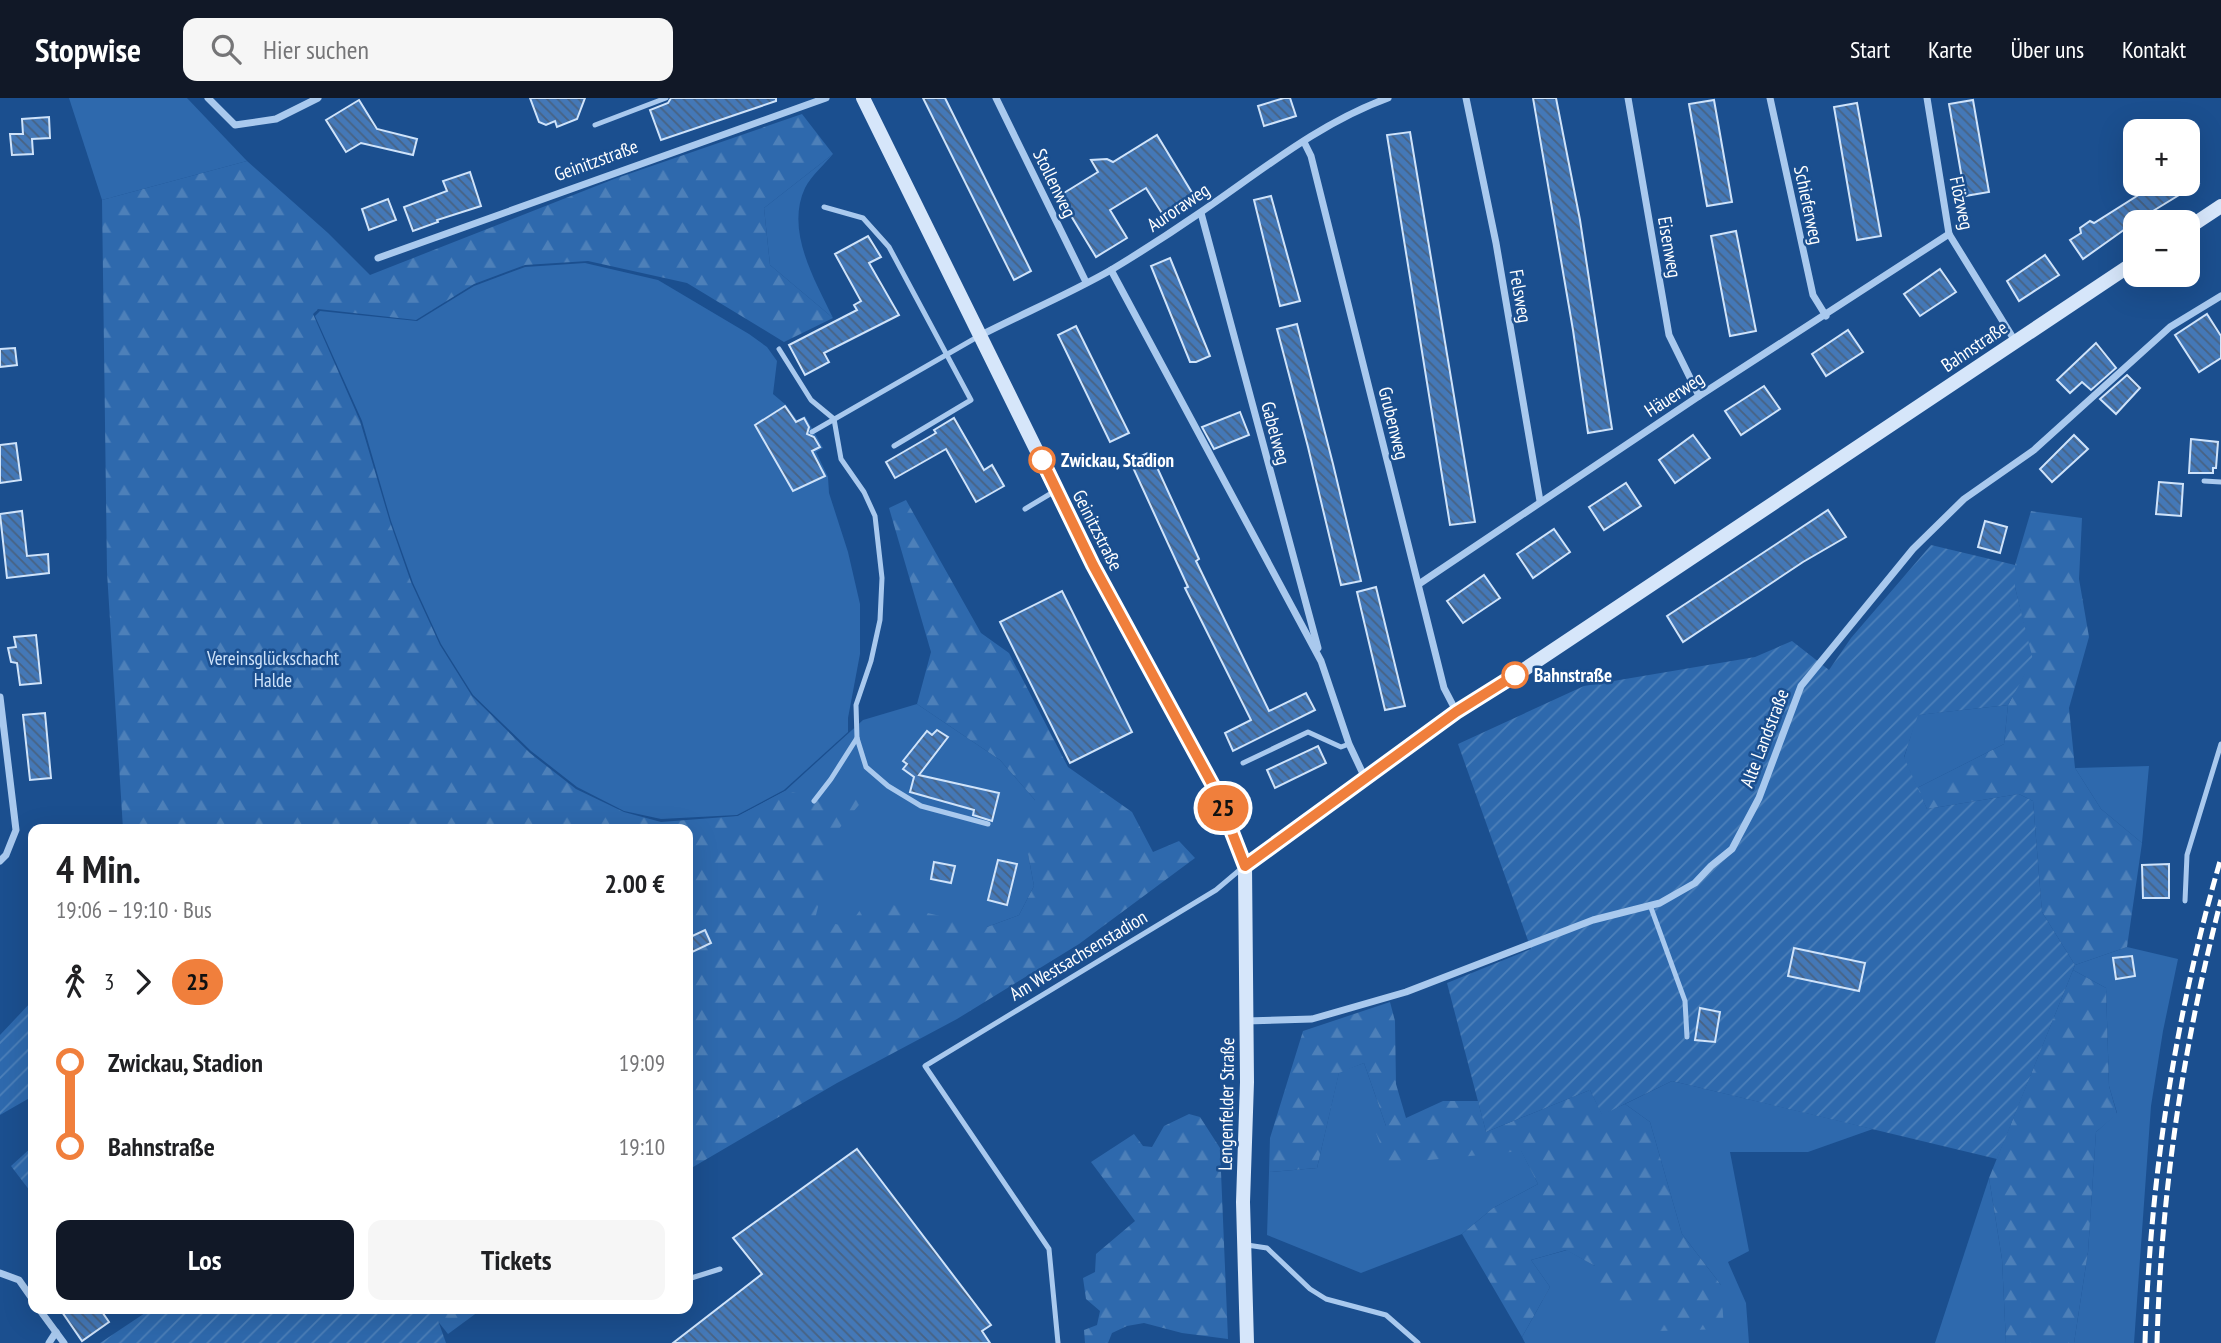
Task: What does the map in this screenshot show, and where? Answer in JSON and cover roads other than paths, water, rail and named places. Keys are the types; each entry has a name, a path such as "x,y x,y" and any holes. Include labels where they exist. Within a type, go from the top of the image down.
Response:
{"main road":[{"name":"Geinitzstraße","path":"863,98 1056,490 1159,689 1216,791 1245,866"},
{"path":"2200,220 2221,206"},
{"name":"Bahnstraße","path":"1245,866 1456,712 1516,675 2123,270"},
{"name":"Lengenfelder Straße","path":"1245,866 1247,1021 1244,1244 1247,1343"}],"street":[{"path":"208,98 235,125 276,119 318,98"},
{"name":"Geinitzstraße","path":"378,258 826,98"},
{"name":"Stollenweg","path":"996,98 1086,282"},
{"name":"Auroraweg","path":"981,335 1111,270 1201,213 1304,142 1333,124 1388,98"},
{"name":"Felsweg","path":"1466,98 1496,243 1540,501"},
{"name":"Eisenweg","path":"1628,98 1669,335 1699,396"},
{"name":"Schieferweg","path":"1770,98 1813,295 1826,316"},
{"name":"Flözweg","path":"1927,98 1949,234 2015,341"},
{"name":"Grubenweg","path":"1304,142 1311,156 1444,688 1456,712"},
{"name":"Gabelweg","path":"1201,213 1321,661 1349,744 1364,778"},
{"name":"Häuerweg","path":"1419,584 1540,501 1949,234"},
{"name":"Gabelweg","path":"1111,270 1321,661"},
{"name":"Alte Landstraße","path":"1247,1021 1312,1019 1406,992 1592,920 1660,903 1695,883 1732,849 1759,798 1801,686 1913,549 1964,499 2034,450 2170,327 2221,296"},
{"path":"0,697 16,830 6,855 0,861"},
{"path":"0,1273 19,1280 28,1293"},
{"path":"43,1314 64,1343"},
{"path":"49,1343 56,1332"}],"lane":[{"name":"Geinitzstraße","path":"595,125 666,98"},
{"path":"824,207 863,218 889,247 971,400 894,446"},
{"path":"812,432 981,335"},
{"path":"779,349 811,400 834,419 841,459 864,492 875,516 882,578 880,620 871,661 856,705 856,738 866,767 888,786 921,807 988,824"},
{"path":"2204,481 2221,482"},
{"path":"1025,509 1056,490"},
{"path":"1243,764 1308,732 1341,747 1349,744"},
{"path":"814,800 831,779 856,738"},
{"path":"2185,901 2187,855 2221,744"},
{"name":"Am Westsachsenstadion","path":"1058,1343 1049,1249 925,1066 1216,890 1245,866"},
{"path":"1650,905 1685,1001 1687,1037"},
{"path":"1244,1244 1267,1248 1310,1289 1326,1299 1386,1315 1418,1343"},
{"path":"693,1277 720,1269"}],"railway":[{"path":"2145,1343 2153,1220 2168,1098 2190,977 2221,858"},
{"path":"2157,1343 2163,1231 2176,1120 2196,1009 2221,900"}],"place":[{"name":"Zwickau, Stadion","path":"1042,460"},
{"name":"Bahnstraße","path":"1515,675"}],"park label":[{"name":"Vereinsglückschacht Halde","path":"273,669"}]}
